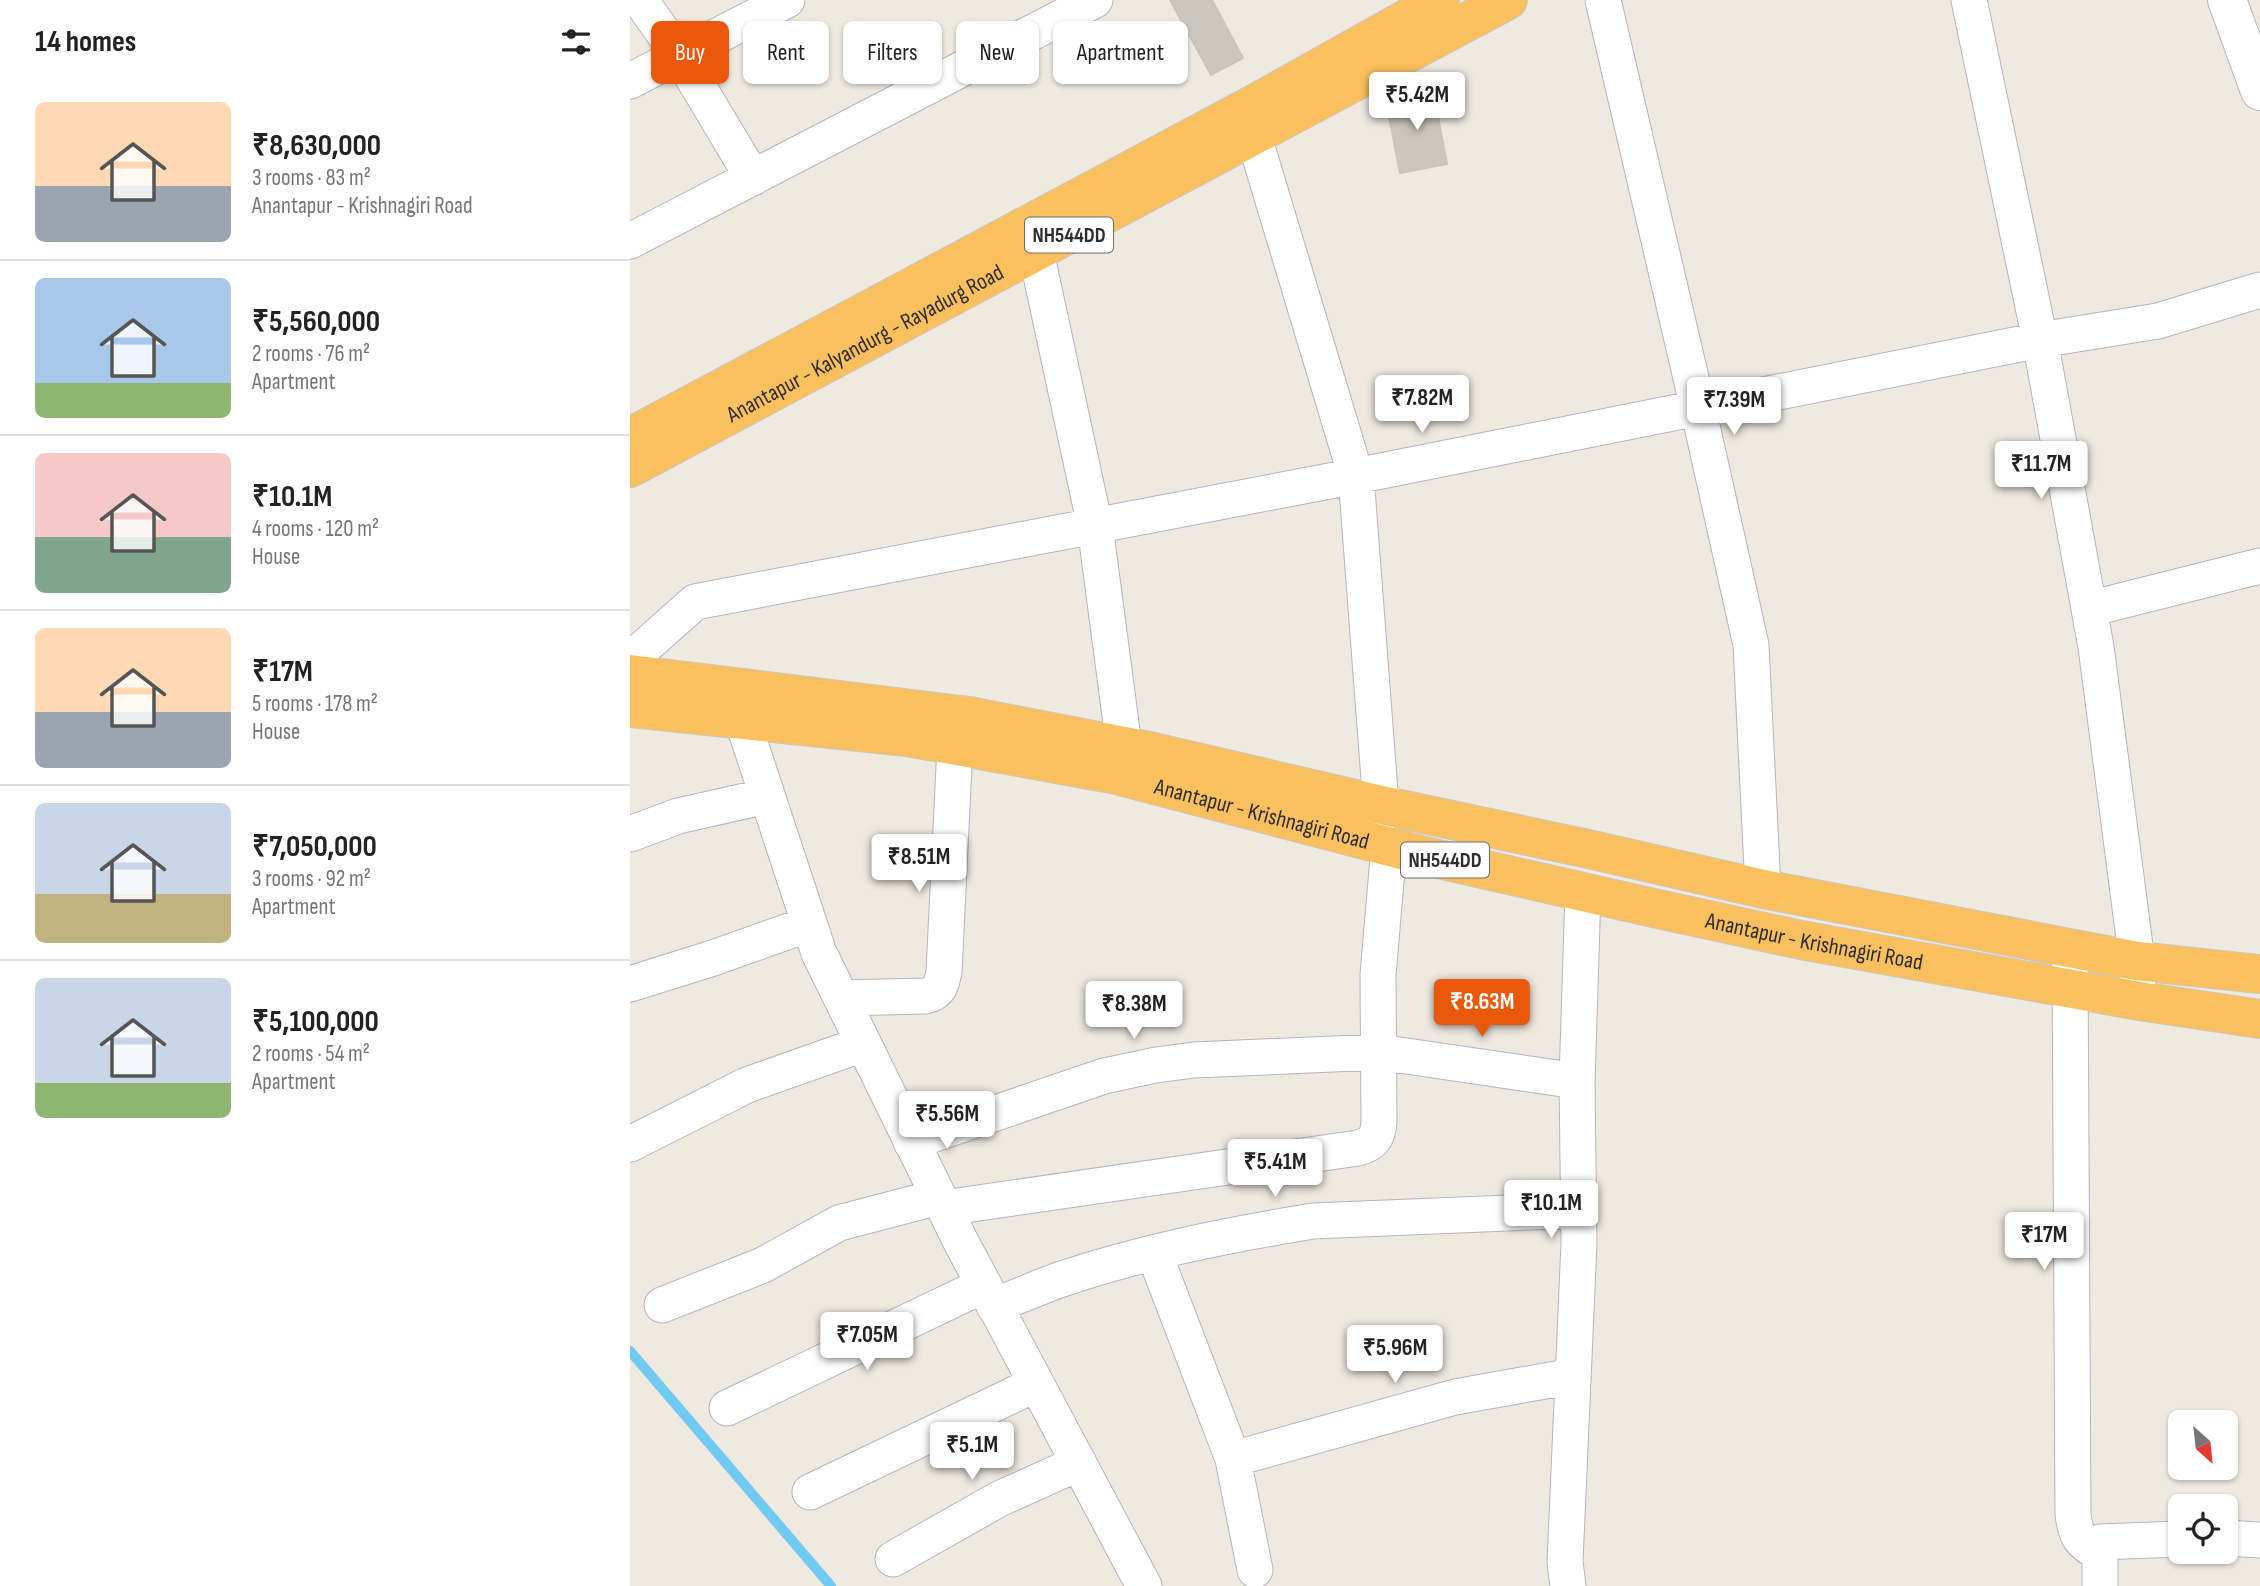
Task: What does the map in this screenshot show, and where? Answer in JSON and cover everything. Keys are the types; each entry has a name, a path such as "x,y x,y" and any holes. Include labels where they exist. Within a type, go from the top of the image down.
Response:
{"highway":[{"name":"Anantapur - Kalyandurg - Rayadurg Road","path":"630,468 1507,0"},
{"name":"Anantapur - Kalyandurg - Rayadurg Road","path":"630,437 1258,102 1430,2"},
{"name":"Anantapur - Krishnagiri Road","path":"630,674 969,716 1124,746 1763,889 2137,961 2260,974"},
{"name":"Anantapur - Krishnagiri Road","path":"630,708 907,737 1112,774 1380,844 1801,940 2139,1000 2260,1018"}],"street":[{"path":"640,0 655,21"},
{"path":"729,30 786,0"},
{"path":"630,241 1095,0"},
{"path":"1603,0 1751,645 1763,889"},
{"path":"1969,0 2040,340 2098,661 2137,961 2139,1000"},
{"path":"2227,0 2260,91"},
{"path":"630,81 651,70"},
{"path":"697,84 752,178"},
{"path":"662,1306 763,1265 839,1223 941,1202 1366,1146 1378,1132 1381,805 1356,476 1254,137"},
{"path":"1036,253 1095,526 1124,746"},
{"path":"630,660 695,602 1356,476 2040,340 2158,321 2260,290"},
{"path":"2089,609 2260,566"},
{"path":"742,719 819,953 989,1296 1144,1586"},
{"path":"841,998 925,996 940,989 944,972 954,746"},
{"path":"630,834 678,816 767,796"},
{"path":"1568,1586 1565,1562 1578,1210 1577,1081 1583,892"},
{"path":"630,984 809,924"},
{"path":"2070,949 2073,1514 2075,1528 2100,1570"},
{"path":"630,1144 747,1085 863,1044"},
{"path":"911,1142 1104,1076 1194,1060 1379,1052 1577,1081"},
{"path":"727,1408 989,1296 1067,1278 1154,1253 1313,1221 1578,1210"},
{"path":"1154,1253 1233,1459 1255,1570"},
{"path":"1233,1459 1455,1397 1573,1376"},
{"path":"810,1492 1036,1384"},
{"path":"893,1559 999,1499 1079,1463"},
{"path":"2100,1570 2100,1542 2168,1539"},
{"path":"2238,1539 2260,1541"}],"building":[{"path":"1170,0 1212,0 1243,58 1211,75 1188,33 1188,21 1181,21"},
{"path":"1433,91 1447,164 1400,173 1386,101"}],"waterway":[{"path":"630,1351 831,1586"}]}
